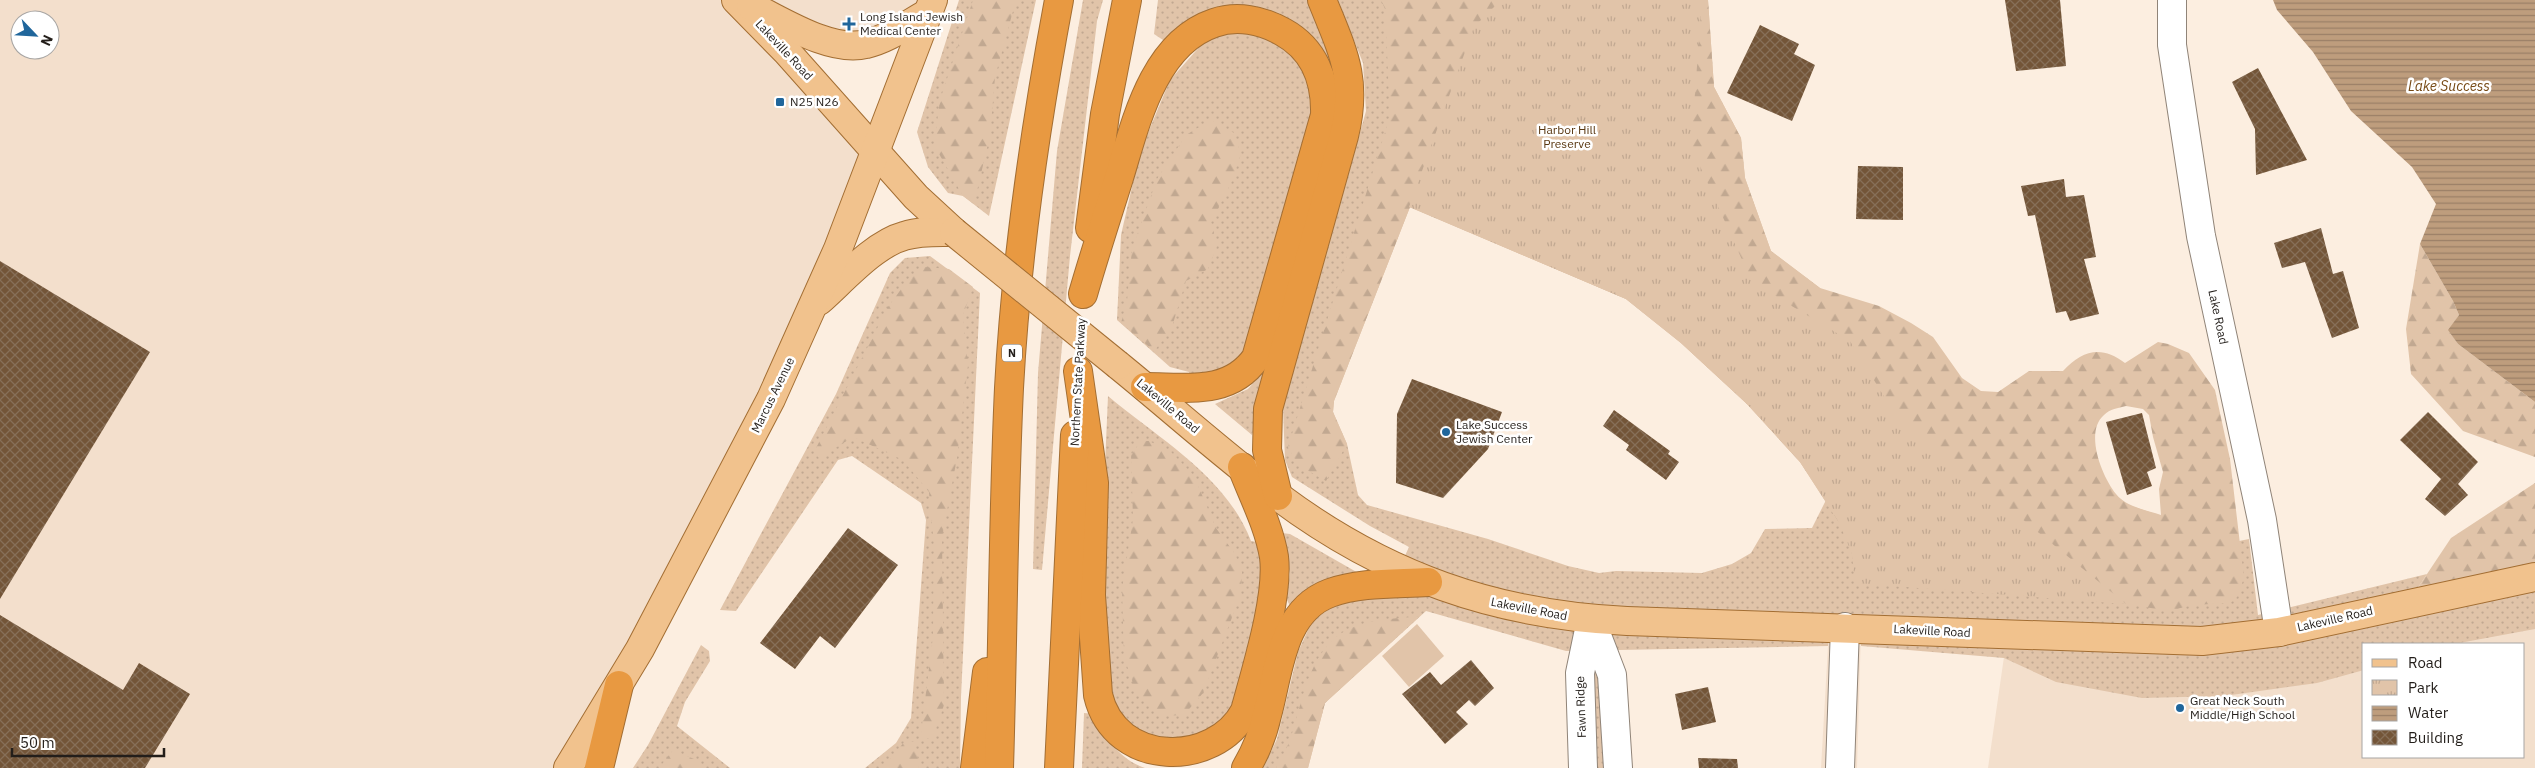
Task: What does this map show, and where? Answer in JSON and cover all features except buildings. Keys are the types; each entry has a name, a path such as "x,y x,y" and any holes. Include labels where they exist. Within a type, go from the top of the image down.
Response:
{"highway":[{"name":"N","path":"999,768 1009,386 1026,204 1036,130 1058,0"},
{"name":"Northern State Parkway","path":"1059,768 1083,294 1105,114 1127,0"},
{"path":"1278,496 1267,450 1266,423 1268,409 1344,136 1350,103 1349,74 1346,60 1322,0"},
{"path":"1083,294 1135,126 1156,77 1172,50 1198,29 1230,19 1260,22 1283,32 1301,45 1318,69 1324,94 1324,115 1256,358 1242,374 1224,384 1201,388 1145,387"},
{"path":"1078,371 1094,483 1091,595 1098,696 1106,721 1120,739 1139,753 1163,764 1197,757 1219,746 1234,730 1245,710 1269,613 1275,570 1269,538 1242,467"},
{"path":"974,768 979,720 1003,577"},
{"path":"1246,768 1263,732 1289,633 1304,610 1321,597 1341,590 1428,582"},
{"path":"598,768 619,685"}],"main road":[{"path":"737,0 831,43 849,46 879,39 930,6"},
{"name":"Lakeville Road","path":"737,0 916,197 954,232 1242,467 1278,496 1359,548 1428,582 1477,599 1537,613 1591,620 1845,627 2163,641 2211,640 2279,632 2535,577"},
{"name":"Marcus Avenue","path":"568,768 619,685 748,444 815,304 876,151 930,6"},
{"path":"815,304 874,252 894,240 913,234 954,232"}],"street":[{"name":"Lake Road","path":"2172,0 2172,45 2201,236 2262,520 2279,632"},
{"name":"Fawn Ridge","path":"1583,768 1580,673 1591,620"},
{"path":"1591,620 1612,675 1618,768"},
{"path":"1840,768 1845,627"}],"shaded area":[{"path":"0,0 736,0 876,151 860,194 568,768 0,768"},
{"name":"Long Island Jewish Medical Center","path":"737,0 933,0 868,44"},
{"name":"Great Neck South Middle/High School","path":"2535,579 2535,768 1988,768 2007,636 2164,643"},
{"path":"1829,629 1861,631 1857,768 1821,768"}],"green space":[{"path":"959,0 1036,0 989,216 963,196 948,193 928,167 917,132"},
{"path":"973,0 1016,0 995,77 990,135 974,204 963,196 934,145 940,100"},
{"path":"1083,0 1103,0 1097,21 1070,256 1042,570 1033,569 1038,373 1057,151"},
{"path":"1158,0 1314,0 1337,55 1328,59 1309,36 1279,13 1249,6 1218,10 1166,42 1154,34"},
{"path":"1338,0 1708,0 1714,87 1741,138 1745,178 1771,251 1820,288 1961,451 2239,541 2249,539 2258,615 2427,574 2407,604 2535,579 2535,629 2459,643 2362,643 2362,671 2317,683 2224,696 2142,698 2056,682 2004,658 1861,646 1861,631 1829,629 1828,646 1566,651 1426,611 1325,703 1308,768 1263,768 1277,739 1298,652 1312,621 1340,602 1386,597 1409,547 1370,526 1292,477 1285,460 1283,409 1366,111 1363,63","holes":["1410,207 1626,299 1681,343 1747,404 1800,462 1826,500 1812,528 1765,529 1751,553 1732,564 1702,573 1616,571 1599,573 1568,566 1488,539 1367,505 1358,495 1347,444 1333,412 1334,401"]},
{"path":"1381,0 1708,0 1714,87 1741,138 1745,178 1771,251 1820,288 1879,306 1933,337 1962,378 1981,391 1998,392 2029,371 2063,371 2077,358 2092,352 2100,352 2117,357 2125,363 2158,342 2189,353 2215,390 2230,459 2244,578 2237,597 2230,603 2192,605 2169,611 2126,604 1855,583 1852,554 1840,524 1800,462 1747,404 1681,343 1626,299 1410,207 1334,401 1333,412 1347,444 1326,481 1298,465 1288,447 1390,116 1385,9","holes":["2126,406 2143,409 2149,415 2163,472 2159,489 2161,515 2131,505 2116,494 2105,477 2095,443 2095,432 2098,423 2106,413"]},
{"name":"Harbor Hill Preserve","path":"1501,0 1702,0 1691,146 1752,282 1850,341 1896,416 2126,604 1855,583 1852,554 1840,524 1800,462 1747,404 1681,343 1626,299 1409,207 1474,27"},
{"path":"1244,29 1279,39 1303,68 1315,113 1241,367 1190,378 1189,372 1170,367 1117,320 1121,235 1140,152 1170,80 1210,35"},
{"path":"1211,120 1234,133 1241,154 1231,183 1211,222 1217,246 1208,269 1186,281 1171,330 1154,351 1121,323 1127,301 1132,249 1157,179 1186,135"},
{"path":"2420,244 2459,315 2449,330 2458,344 2535,402 2535,457 2463,431 2411,374 2406,329"},
{"path":"930,256 980,293 961,697 960,768 865,768 896,743 911,718 926,520 921,503 852,456 838,460 736,611 720,610 836,394 890,273 905,258"},
{"path":"924,267 949,269 973,287 963,315 968,365 957,458 942,537 944,705 933,737 920,741 933,636 934,545 929,492 903,460 853,437 819,458 814,452 888,307 910,277"},
{"path":"1265,370 1270,371 1252,435 1215,404 1248,389"},
{"path":"1108,396 1189,460 1208,478 1240,518 1251,541 1263,543 1265,589 1236,711 1205,745 1126,730 1110,700 1100,580"},
{"path":"1141,441 1149,441 1171,452 1194,476 1216,528 1235,554 1242,572 1241,594 1203,693 1184,715 1162,716 1136,692 1124,657 1122,589 1133,519 1131,455"},
{"path":"2535,483 2535,576 2409,601 2451,538"},
{"path":"1282,533 1290,534 1360,574 1293,612 1286,598 1290,574"},
{"path":"1420,616 1325,703 1308,768 1276,768 1290,740 1311,674 1318,659 1328,645 1340,634 1364,623"},
{"path":"1417,624 1444,656 1409,687 1382,656"},
{"path":"701,645 709,651 710,661 685,702 677,726 730,768 633,768 648,745"},
{"path":"1591,662 1601,665 1613,768 1592,768"},
{"path":"1084,713 1095,714 1114,747 1128,759 1145,768 1082,768"},
{"path":"905,741 915,742 919,768 883,768"},
{"path":"673,750 694,759 703,768 659,768"}],"water":[{"name":"Lake Success","path":"2273,0 2535,0 2535,402 2458,344 2448,330 2459,315 2420,244 2436,204 2412,167 2351,111 2313,52 2277,10"}],"place":[{"name":"Long Island Jewish Medical Center","path":"849,24"},
{"name":"N25 N26","path":"780,102"},
{"name":"Lake Success Jewish Center","path":"1446,432"},
{"name":"Great Neck South Middle/High School","path":"2180,708"}]}
